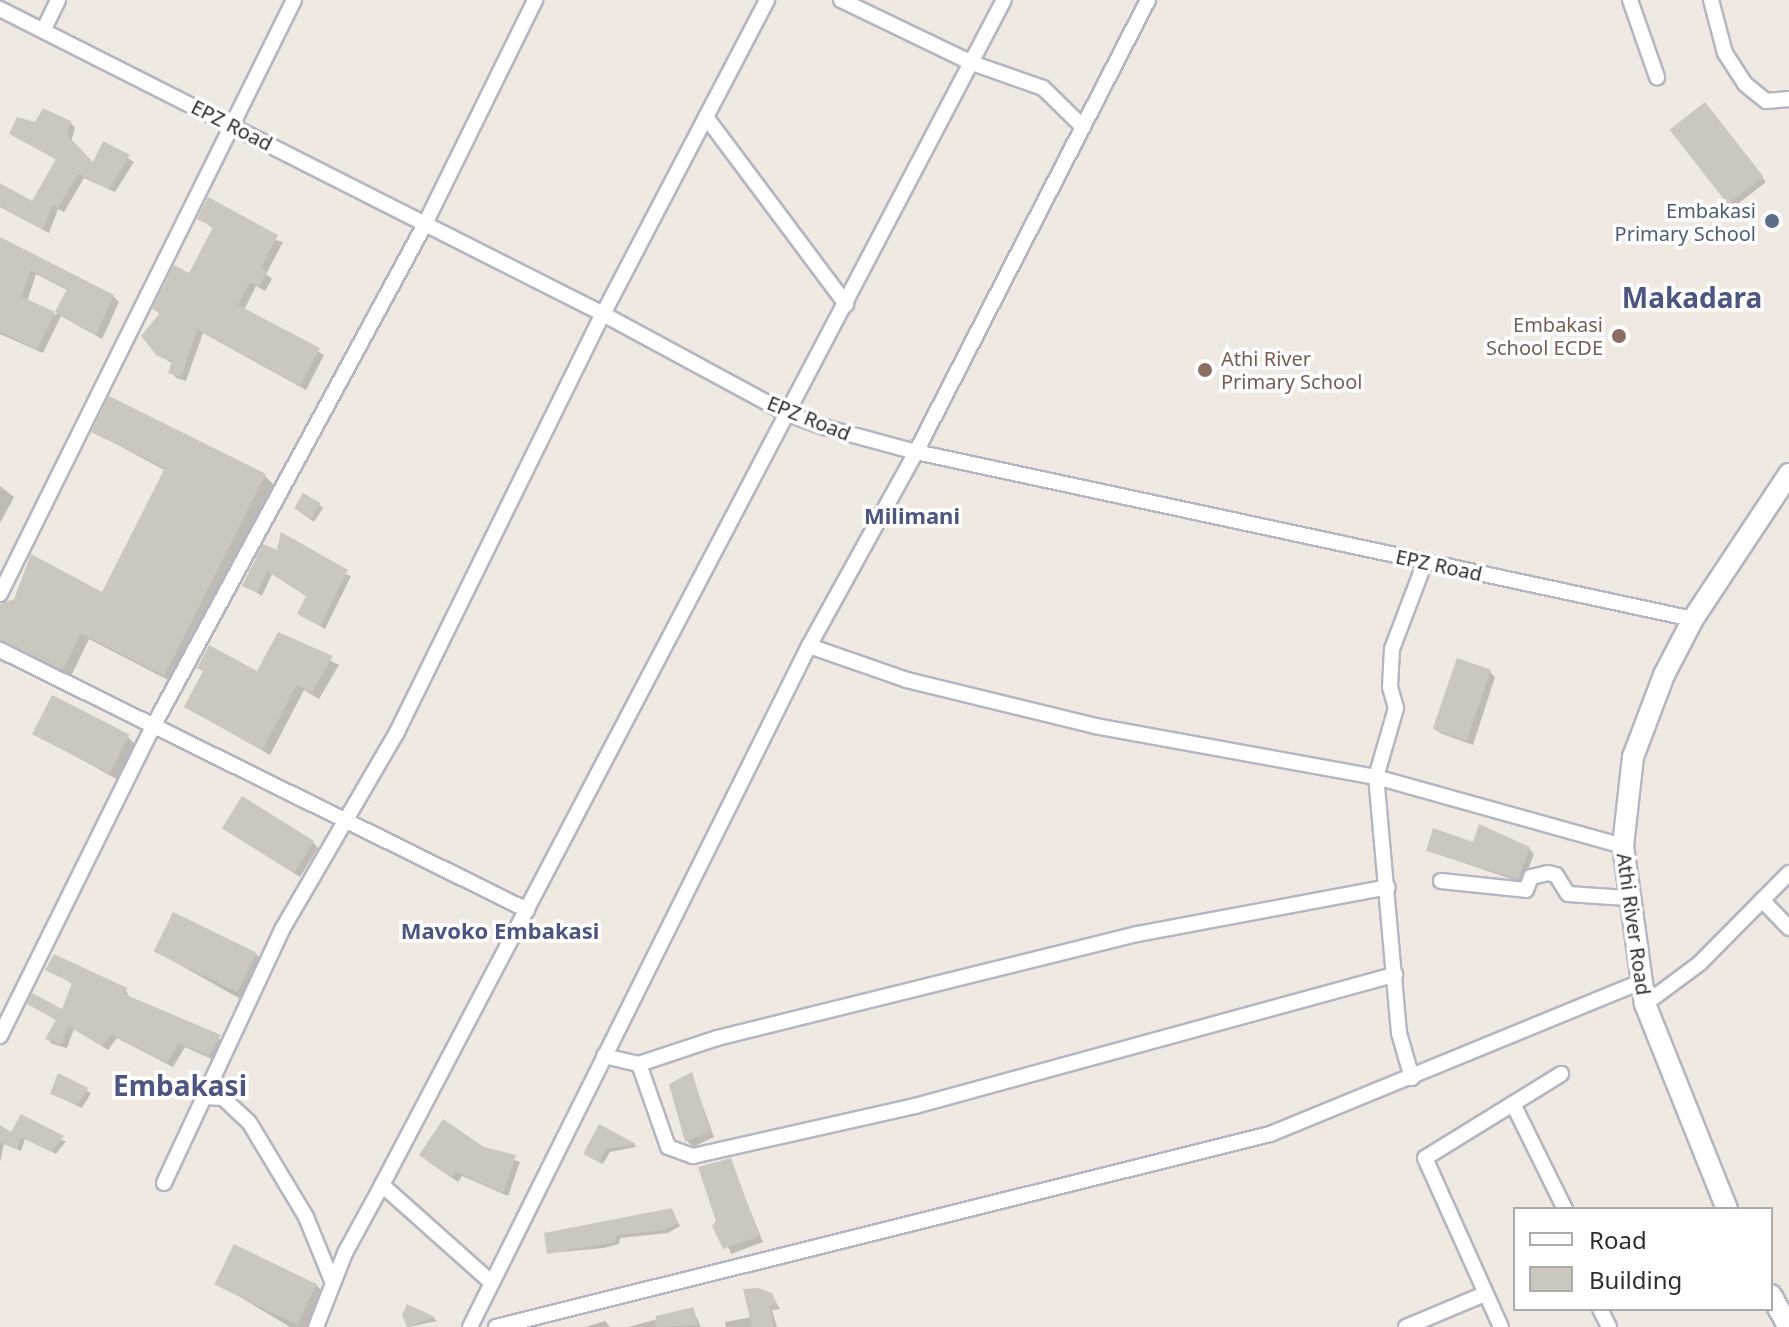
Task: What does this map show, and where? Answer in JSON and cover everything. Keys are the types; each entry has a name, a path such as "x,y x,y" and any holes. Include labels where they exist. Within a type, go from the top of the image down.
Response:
{"main road":[{"name":"Athi River Road","path":"1726,1207 1645,1004 1627,898 1623,846 1633,757 1664,675 1693,619 1789,474"},
{"path":"1773,1299 1789,1327"}],"street":[{"path":"44,29 58,0"},
{"path":"0,594 14,556 294,0"},
{"path":"0,1036 155,723 424,226 535,0"},
{"path":"164,1183 283,928 343,820 397,732 603,314 767,0"},
{"path":"841,0 972,63 1043,88 1083,127"},
{"path":"316,1327 333,1283 382,1185 1004,0"},
{"path":"470,1327 809,646 916,452 1148,0"},
{"path":"1630,0 1657,77"},
{"path":"1711,0 1725,53 1745,84 1766,101 1789,99"},
{"name":"EPZ Road","path":"0,9 603,314 788,414 916,452 1693,619"},
{"path":"706,117 846,304"},
{"path":"1412,1078 1399,1033 1376,777 1396,708 1390,687 1392,649 1425,562"},
{"path":"809,646 907,680 1095,726 1376,777 1623,846"},
{"path":"0,650 155,723 527,910"},
{"path":"1441,881 1526,890 1531,877 1548,873 1556,875 1568,894 1627,898"},
{"path":"1645,1004 1700,963 1789,873"},
{"path":"604,1056 639,1064 717,1038 1137,934 1388,887"},
{"path":"1762,900 1789,928"},
{"path":"639,1064 668,1147 693,1156 915,1106 1395,975"},
{"path":"496,1327 1270,1134 1640,982"},
{"path":"1501,1327 1425,1158 1561,1074"},
{"path":"204,1097 223,1098 249,1122 306,1217 333,1283"},
{"path":"1513,1104 1564,1207"},
{"path":"382,1185 491,1282"},
{"path":"1406,1327 1485,1294"}],"building":[{"path":"1705,102 1763,177 1728,205 1670,130"},
{"path":"43,108 71,121 67,135 93,162 103,141 130,155 109,189 78,174 58,208 53,205 43,229 0,207 0,183 32,201 56,159 9,134 17,117 35,122"},
{"path":"208,197 278,235 261,268 267,272 259,287 250,282 238,305 320,348 300,386 197,329 181,377 168,373 172,361 157,356 141,336 160,313 152,309 174,265 189,273 213,227 197,219"},
{"path":"0,237 114,295 96,335 55,312 37,349 0,332","holes":["30,270 67,289 55,312 22,297"]},
{"path":"109,396 266,474 164,676 81,633 63,670 0,640 0,604 14,599 31,554 102,592 165,468 91,432"},
{"path":"303,493 320,503 311,519 294,509"},
{"path":"281,532 348,570 320,626 297,614 306,596 267,571 257,593 242,586 263,544 277,550"},
{"path":"278,632 333,656 312,693 297,685 262,750 184,707 203,671 197,668 209,645 257,671"},
{"path":"1457,658 1491,670 1467,741 1433,729"},
{"path":"52,695 130,734 110,774 32,734"},
{"path":"242,796 314,841 294,873 222,828"},
{"path":"1479,824 1530,847 1518,879 1426,851 1433,828 1473,842"},
{"path":"173,912 257,953 237,992 154,952"},
{"path":"54,954 127,988 124,994 221,1035 208,1056 179,1043 167,1063 111,1034 102,1046 68,1026 61,1044 45,1039 56,1020 27,1004 32,993 62,1009 72,983 45,970"},
{"path":"692,1072 710,1131 685,1142 669,1084"},
{"path":"58,1073 88,1088 78,1105 50,1094"},
{"path":"21,1114 64,1136 52,1152 21,1137 17,1149 0,1142 0,1125 11,1132"},
{"path":"443,1119 484,1147 516,1155 503,1193 456,1172 452,1178 419,1155"},
{"path":"599,1124 636,1144 606,1149 599,1162 583,1154"},
{"path":"731,1158 759,1236 723,1249 712,1226 716,1221 698,1167"},
{"path":"672,1208 678,1223 664,1230 617,1235 616,1242 547,1254 544,1233"},
{"path":"234,1244 317,1284 297,1325 214,1284"},
{"path":"758,1288 772,1293 777,1304 769,1306 774,1327 752,1327 743,1289"},
{"path":"407,1304 435,1317 407,1327 402,1315"},
{"path":"694,1307 697,1325 655,1327 656,1316"}],"place":[{"name":"Embakasi Primary School","path":"1772,221"},
{"name":"Embakasi School ECDE","path":"1619,336"},
{"name":"Athi River Primary School","path":"1205,370"}],"district":[{"name":"Makadara","path":"1692,297"},
{"name":"Milimani","path":"912,516"},
{"name":"Mavoko Embakasi","path":"500,931"},
{"name":"Embakasi","path":"180,1085"}]}
